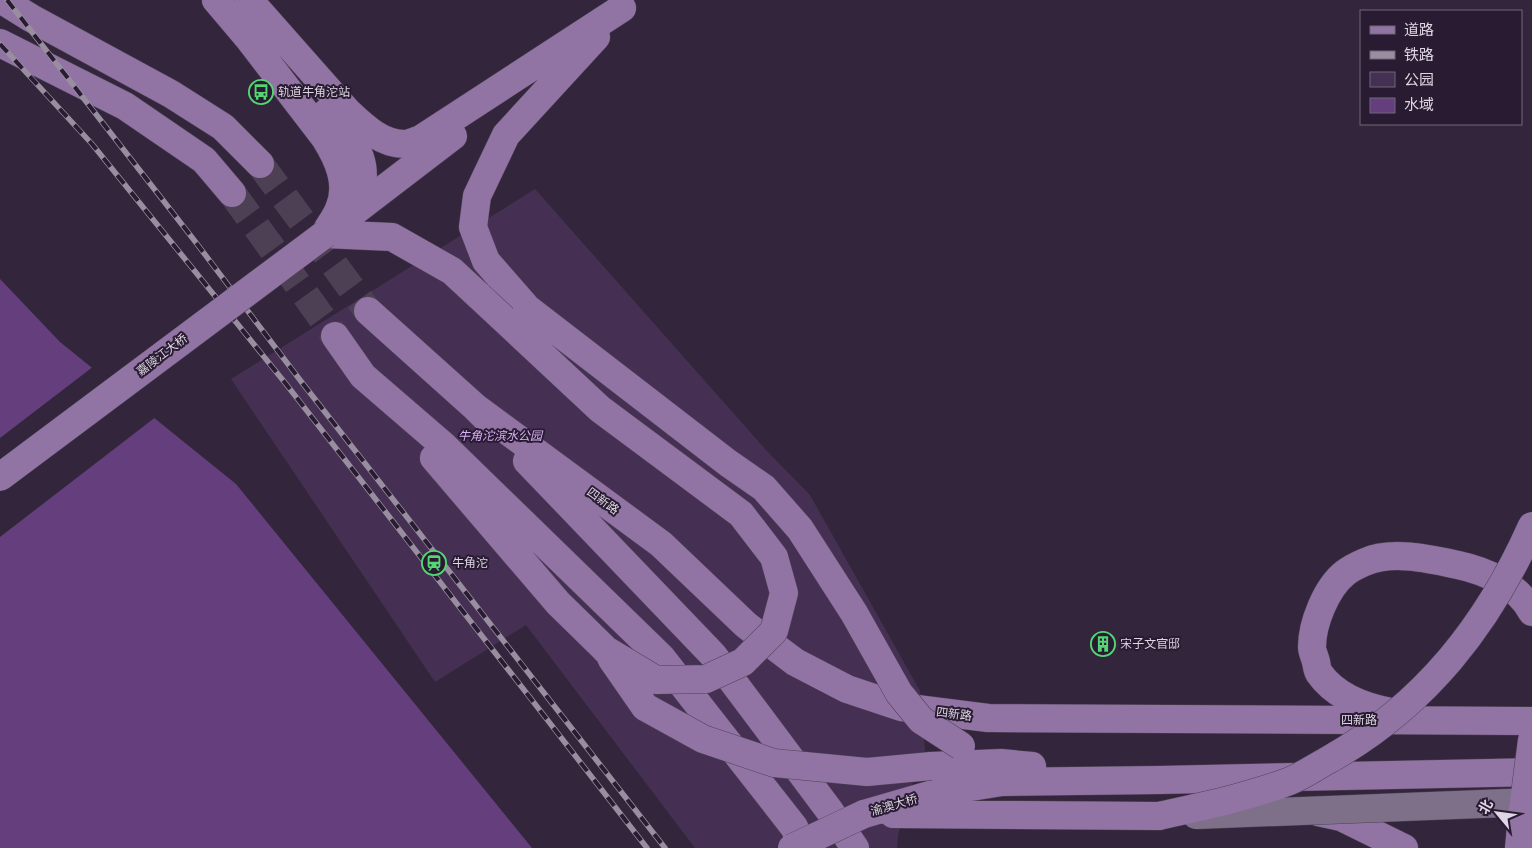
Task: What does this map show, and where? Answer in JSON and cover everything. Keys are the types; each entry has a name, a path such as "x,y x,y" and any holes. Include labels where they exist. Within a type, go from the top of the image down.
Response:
{"main road":[{"path":"2,0 23,9 171,94 223,127 260,164"},
{"path":"216,0 250,39 335,153 341,168 343,196 339,209 325,234 392,237 452,271 600,409 741,514 774,557 784,593 774,630 743,662 706,679 656,680 606,650"},
{"path":"249,0 348,112 361,124 377,136 392,142 406,144 421,139 627,4"},
{"path":"627,4 506,135 477,196 473,227 486,261 527,308 728,463 764,488 800,528 854,613 899,693 921,720 1001,772"},
{"name":"嘉陵江大桥","path":"0,477 325,234 627,4"},
{"path":"250,39 338,124 356,148 364,174 362,192 354,212"},
{"path":"0,43 125,106 204,160 232,193"},
{"path":"368,311 475,407 714,655 855,848"},
{"path":"335,336 363,376 558,603 606,650 645,707 704,739 774,763 867,772 932,766 1001,772 1160,780 1532,772"},
{"path":"363,376 443,445 661,657 794,827 804,848"},
{"name":"四新路","path":"475,407 661,544 746,625 795,662 847,689 901,708 988,718 1532,721"},
{"path":"864,814 1159,816 1228,801 1292,780 1358,743 1407,704 1448,663 1483,618 1516,561 1532,526"},
{"path":"1436,720 1379,709 1357,702 1334,688 1318,671 1312,648 1317,618 1328,594 1344,573 1366,561 1392,556 1424,557 1472,568 1493,576 1511,587 1532,612"},
{"path":"1520,837 1532,740"},
{"name":"渝澳大桥","path":"792,848 864,814 1001,772"},
{"path":"1160,780 1341,817 1404,848"}],"street":[{"path":"1159,816 1532,802"}],"green space":[{"name":"牛角沱滨水公园","path":"535,189 765,449 810,495 920,691 925,751 911,787 898,835 897,848 695,848 526,625 435,682 231,379"}],"water":[{"path":"0,279 60,342 236,484 532,848 0,848"}],"pier":[{"path":"94,366 157,416 0,537 0,438"}],"tunnel":[{"path":"260,164 368,311"},
{"path":"232,193 335,336"}],"railway":[{"path":"7,0 665,848"},
{"path":"0,44 92,144 286,384 647,848"}],"place":[{"name":"轨道牛角沱站","path":"261,92"},
{"name":"牛角沱","path":"434,563"},
{"name":"宋子文官邸","path":"1103,644"}]}
